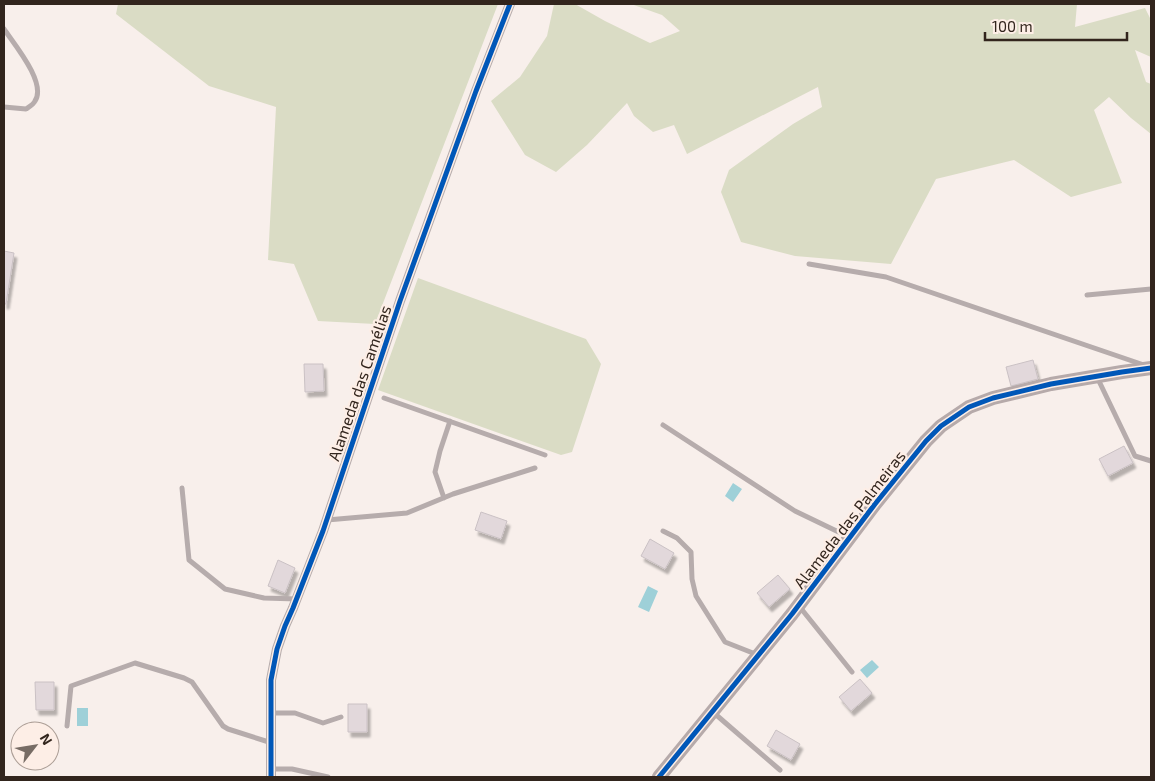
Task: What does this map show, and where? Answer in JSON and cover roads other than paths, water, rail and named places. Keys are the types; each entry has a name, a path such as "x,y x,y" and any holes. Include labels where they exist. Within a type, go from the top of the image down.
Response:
{"street":[{"name":"Alameda das Camélias","path":"272,773 271,680 277,649 326,520 400,301 476,91 510,4"},
{"name":"Alameda das Palmeiras","path":"658,777 799,605 926,441 941,426 969,407 1014,392 1096,376 1151,368"}],"lane":[{"path":"4,29 31,68 38,88 36,101 26,108 4,107"},
{"path":"809,264 886,277 1151,368"},
{"path":"1087,295 1151,289"},
{"path":"1096,376 1135,456 1151,462"},
{"path":"384,398 546,454"},
{"path":"444,498 435,472 450,421"},
{"path":"663,425 796,511 850,538"},
{"path":"326,520 407,512 535,468"},
{"path":"182,488 189,560 225,589 264,598 296,599"},
{"path":"663,532 677,538 691,552 692,579 696,596 725,642 758,655"},
{"path":"799,605 852,672"},
{"path":"67,726 71,686 135,663 192,682 223,726 272,743"},
{"path":"712,711 780,770"},
{"path":"271,713 295,713 323,723 340,718"},
{"path":"272,773 292,769 328,777"}],"water":[{"path":"733,483 742,489 733,502 725,496"},
{"path":"648,586 658,591 649,612 638,607"},
{"path":"872,660 879,667 867,678 860,670"},
{"path":"77,708 88,708 88,726 77,726"}]}
